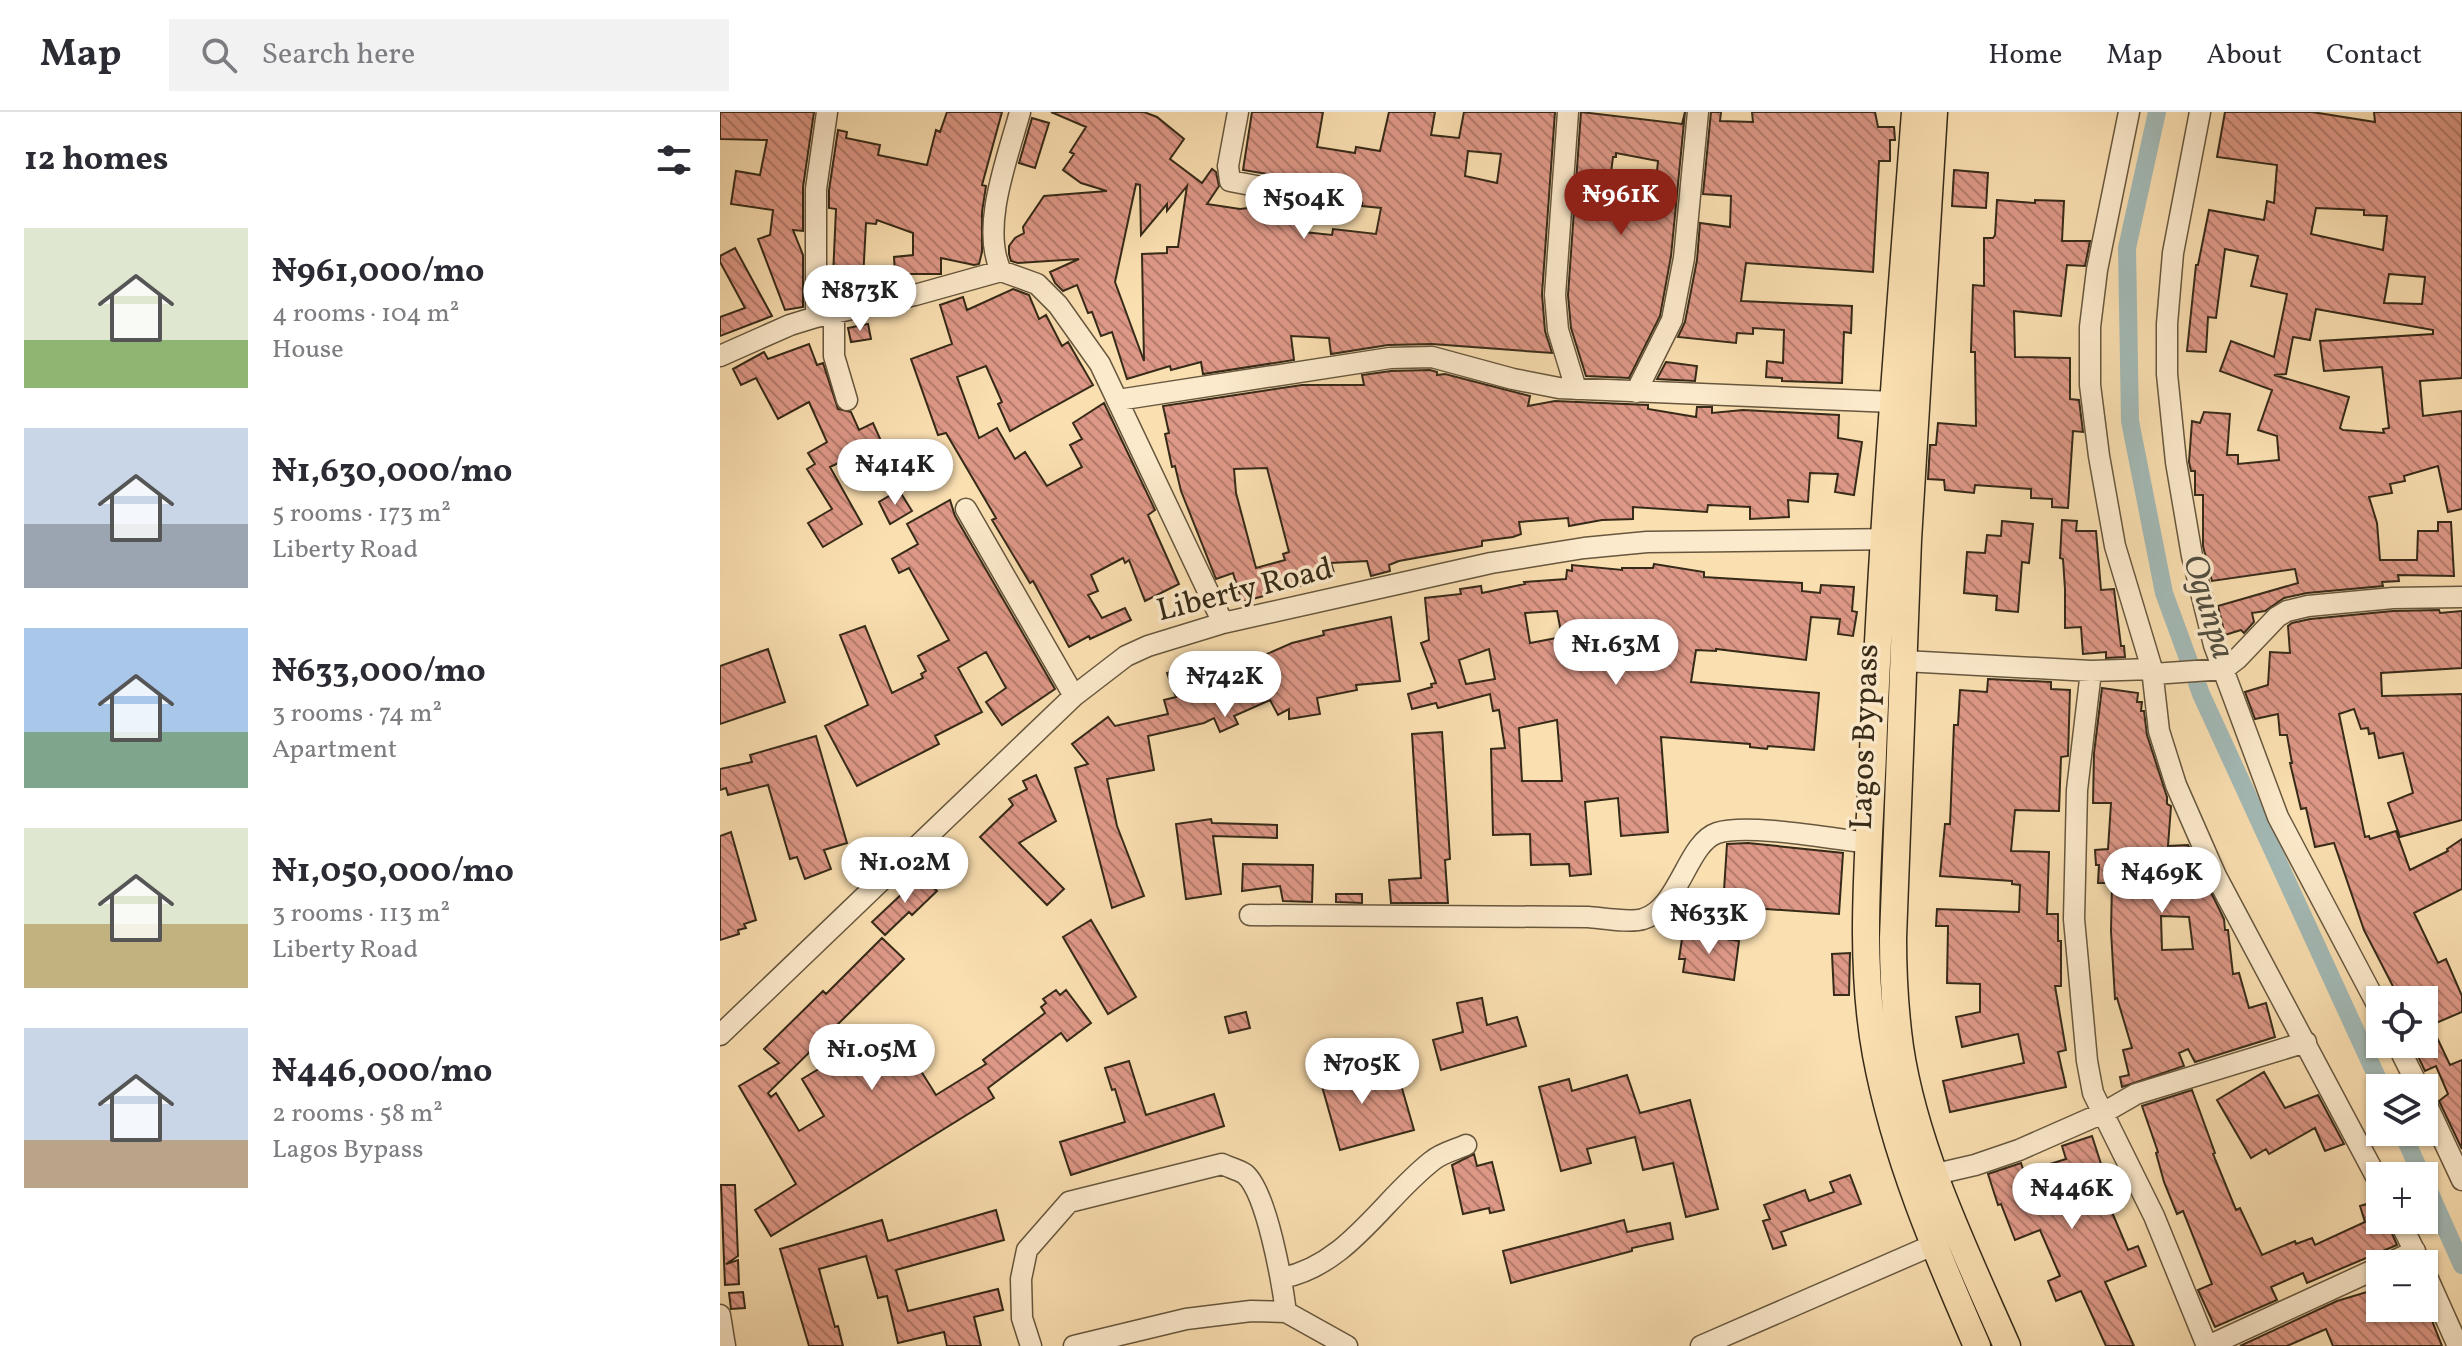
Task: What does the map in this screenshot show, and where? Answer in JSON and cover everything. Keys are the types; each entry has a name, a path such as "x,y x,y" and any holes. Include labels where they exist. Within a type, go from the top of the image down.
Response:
{"main road":[{"name":"Lagos Bypass","path":"1915,112 1893,402 1896,539 1904,661 1893,938 1894,994 1900,1050 1915,1113 1956,1229 2007,1346"},
{"name":"Lagos Bypass","path":"1934,112 1869,843 1866,938 1876,1054 1907,1172 1933,1245 1977,1346"}],"street":[{"path":"827,112 816,189 825,314 847,400"},
{"path":"1001,271 994,255 994,223 1020,112"},
{"path":"1238,112 1228,166 1230,181 1325,199"},
{"path":"1568,112 1555,295 1558,330 1576,389"},
{"path":"1636,392 1672,320 1684,258 1698,112"},
{"path":"2129,112 2097,270 2090,327 2090,385 2115,546 2153,671 2159,731 2182,798 2216,876 2369,1162"},
{"path":"2200,112 2173,253 2167,324 2167,374 2176,462 2192,556 2221,670 2278,817 2367,986"},
{"path":"720,356 790,325 825,314 915,295 1001,271 1037,284 1058,305 1100,364 1223,623"},
{"path":"1118,400 1390,358 1432,357 1513,379 1576,389 1893,402"},
{"path":"966,509 1074,696"},
{"name":"Liberty Road","path":"720,1034 1074,696 1126,656 1148,646 1223,623 1491,563 1584,548 1647,542 1896,539"},
{"path":"1904,661 2091,671 2221,670 2237,659 2277,617 2287,611 2308,606 2393,598 2462,597"},
{"path":"2091,671 2077,790 2074,919 2087,1061 2093,1093 2154,1216 2208,1346 2366,1273"},
{"path":"1250,915 1642,920 1657,911 1672,894 1698,850 1715,833 1750,830 1869,843"},
{"path":"1936,1174 2019,1150 2103,1113 2136,1094 2306,1042"},
{"path":"2438,1129 2462,1180"},
{"path":"1282,1278 1302,1274 1337,1254 1431,1161 1466,1145"},
{"path":"1031,1346 1022,1318 1021,1279 1027,1250 1069,1202 1191,1169 1222,1164 1245,1175 1256,1192 1279,1259 1286,1312"},
{"path":"1701,1346 1933,1245"},
{"path":"2438,1301 2458,1346"},
{"path":"1074,1346 1186,1319 1251,1311 1286,1312 1347,1346"},
{"path":"720,1315 725,1346"}],"building":[{"path":"720,112 814,112 803,187 803,231 793,230 803,255 803,307 785,310 758,239 770,235 773,210 731,204 736,171 760,175 767,140 720,139"},
{"path":"947,112 1002,112 982,185 986,186 979,264 941,258 941,274 895,274 894,257 913,255 913,233 877,220 876,224 866,223 863,279 903,275 904,284 832,299 836,209 829,208 829,190 838,130 847,132 846,138 880,145 878,155 927,165 936,130 940,132"},
{"path":"1051,112 1144,112 1157,117 1184,139 1170,159 1202,183 1212,169 1216,172 1219,186 1207,204 1240,209 1257,207 1305,211 1304,232 1332,235 1333,229 1376,234 1381,208 1338,198 1339,186 1243,170 1252,112 1323,112 1317,147 1355,153 1356,147 1380,151 1389,112 1435,112 1431,135 1459,138 1464,112 1555,112 1542,294 1545,331 1552,353 1432,344 1388,345 1331,354 1329,338 1291,336 1294,360 1203,374 1201,362 1171,370 1170,366 1127,379 1112,332 1101,336 1077,285 1063,291 1050,272 1079,259 1018,263 1011,261 1009,254 1009,246 1024,233 1023,227 1044,196 1107,191 1081,183 1063,170 1086,127","holes":["1468,151 1501,154 1497,183 1465,176","1136,184 1140,185 1141,235 1167,204 1167,211 1187,186 1178,247 1167,247 1167,253 1142,254 1144,361 1115,282"]},
{"path":"1581,112 1682,124 1685,112 1671,256 1660,316 1629,378 1586,376 1571,328 1568,295","holes":["1616,153 1658,161 1655,191 1652,191 1650,203 1608,196"]},
{"path":"1711,112 1721,112 1720,121 1753,122 1752,112 1875,112 1878,127 1894,127 1895,140 1890,140 1890,161 1879,161 1873,272 1746,263 1741,301 1852,306 1851,333 1844,332 1842,383 1782,381 1782,378 1766,377 1767,361 1783,363 1784,330 1753,328 1753,334 1737,333 1736,343 1678,337 1685,322 1697,260 1700,223 1730,227 1731,196 1703,194"},
{"path":"2225,112 2312,112 2375,122 2374,112 2462,112 2462,378 2420,381 2423,416 2462,411 2462,509 2448,512 2438,466 2404,476 2405,481 2390,484 2392,493 2369,497 2377,523 2380,560 2417,560 2418,531 2438,531 2438,522 2451,522 2454,576 2398,575 2399,581 2382,582 2383,586 2284,598 2265,611 2252,613 2254,622 2244,633 2241,630 2225,635 2218,606 2298,583 2295,569 2212,581 2203,546 2203,495 2195,495 2195,471 2191,471 2189,462 2192,421 2200,423 2204,412 2230,414 2227,455 2238,455 2238,464 2279,460 2277,436 2258,430 2272,390 2220,371 2231,341 2274,357 2287,294 2251,286 2258,256 2225,249 2216,318 2208,317 2206,352 2187,351 2196,265 2209,210 2264,220 2267,201 2274,203 2277,165 2217,157","holes":["2316,208 2364,210 2364,215 2387,216 2383,250 2311,234","2389,274 2425,277 2422,304 2384,303","2316,309 2433,330 2433,334 2320,341 2324,371 2382,367 2389,428 2383,429 2384,433 2343,430 2340,428 2349,397 2274,375 2286,374 2293,337 2310,340"]},
{"path":"1032,118 1049,123 1035,168 1019,163"},
{"path":"1954,170 1988,173 1986,208 1952,206"},
{"path":"1997,200 2035,203 2035,200 2064,201 2062,241 2090,241 2085,266 2067,265 2061,316 2014,311 2015,357 2070,358 2070,399 2079,400 2083,432 2073,431 2068,508 2052,507 2052,499 2031,498 2031,489 1975,485 1974,493 1945,490 1944,480 1928,479 1930,445 1936,445 1938,423 1976,426 1975,352 1971,352 1973,285 1984,286 1984,238 1995,235"},
{"path":"735,248 772,316 720,336 720,317 745,308 720,262 720,256"},
{"path":"1013,289 1029,295 1039,319 1046,315 1062,346 1068,342 1093,385 1010,431 998,404 1002,402 986,366 957,377 979,438 997,428 1015,459 1025,452 1047,486 1082,467 1070,445 1082,439 1073,423 1104,403 1155,510 1148,515 1179,584 1145,601 1129,560 1125,563 1123,558 1091,575 1098,591 1088,595 1102,618 1125,608 1131,620 1069,647 1033,581 1030,583 992,520 996,518 946,433 938,435 911,359 952,344 940,305 963,297 967,310"},
{"path":"868,324 871,339 851,342 848,328"},
{"path":"809,344 817,365 823,363 838,409 851,412 859,430 873,423 890,461 904,482 888,490 876,466 864,473 855,455 830,467 862,524 823,547 808,523 832,509 807,469 815,464 808,453 827,442 809,402 778,419 756,378 741,385 733,369 764,352 768,359"},
{"path":"1666,362 1697,366 1695,381 1657,379"},
{"path":"1430,370 1437,372 1437,375 1445,374 1530,396 1528,406 1555,401 1648,405 1648,409 1696,417 1697,407 1712,407 1712,413 1743,410 1839,415 1838,438 1862,442 1854,495 1835,492 1838,474 1810,473 1808,502 1788,500 1789,517 1750,519 1750,507 1708,505 1707,512 1633,507 1633,519 1569,526 1568,518 1519,522 1521,534 1482,541 1482,546 1399,561 1389,565 1390,571 1371,576 1367,561 1331,563 1335,576 1242,602 1233,573 1216,579 1181,491 1175,466 1172,467 1163,406 1302,385 1364,385 1362,375","holes":["1267,468 1289,552 1283,554 1285,560 1256,568 1236,493 1234,469"]},
{"path":"899,490 912,511 890,524 879,502"},
{"path":"950,500 955,516 1055,689 1002,725 986,702 1006,688 986,652 958,668 982,712 935,736 939,744 857,786 825,726 868,705 840,635 865,626 892,693 923,678 921,674 926,671 918,656 949,640 909,568 899,573 892,559 918,544 907,524"},
{"path":"2062,520 2077,521 2076,531 2096,531 2101,590 2114,589 2125,657 2106,658 2106,652 2083,654 2081,627 2065,628 2063,559 2060,558"},
{"path":"2002,521 2033,524 2029,563 2022,562 2018,612 1996,610 1997,596 1964,593 1967,552 1985,553 1987,535 2001,536"},
{"path":"1654,564 1704,572 1704,577 1802,583 1802,591 1820,593 1821,585 1854,587 1852,611 1857,612 1853,636 1838,634 1840,619 1811,617 1806,660 1716,649 1696,650 1691,682 1819,693 1814,750 1768,746 1767,749 1750,747 1750,744 1661,737 1668,832 1621,836 1618,798 1585,802 1591,874 1570,876 1569,864 1531,865 1530,834 1493,835 1491,749 1505,748 1499,710 1493,711 1490,694 1438,708 1436,703 1412,709 1408,694 1436,683 1421,643 1429,640 1425,598 1461,594 1460,589 1481,586 1482,593 1524,582 1566,579 1567,570 1572,571 1572,565 1622,570 1653,568","holes":["1557,611 1562,637 1530,643 1525,613","1489,649 1495,679 1466,684 1459,660","1557,720 1562,781 1522,781 1519,728"]},
{"path":"2393,611 2462,611 2462,668 2381,673 2382,696 2462,694 2462,820 2400,837 2388,803 2413,793 2403,753 2379,758 2374,733 2369,734 2368,728 2361,729 2354,709 2339,714 2365,837 2369,836 2370,839 2396,831 2410,870 2448,851 2462,839 2462,889 2414,913 2438,963 2446,959 2462,996 2462,1012 2438,1022 2438,986 2393,986 2364,930 2334,843 2315,847 2306,808 2301,809 2287,735 2280,735 2278,714 2255,719 2245,692 2268,685 2270,652 2290,653 2288,626 2292,623"},
{"path":"1391,617 1400,681 1356,685 1357,690 1317,698 1320,714 1289,719 1289,709 1278,715 1270,700 1234,716 1238,724 1220,732 1214,718 1148,736 1154,770 1107,779 1117,826 1144,896 1112,908 1075,768 1088,764 1072,744 1108,717 1115,726 1168,714 1164,700 1176,697 1167,673 1206,659 1214,677 1292,643 1324,635 1323,631"},
{"path":"768,649 785,702 720,724 720,666"},
{"path":"1988,679 2051,682 2051,689 2070,690 2068,756 2061,757 2059,811 2015,810 2011,851 2049,852 2047,914 2058,914 2058,941 2061,941 2061,986 2055,986 2066,1050 2058,1052 2066,1087 1950,1112 1943,1081 2024,1063 2018,1034 1962,1047 1956,1017 1980,1012 1980,984 1947,983 1948,926 1936,926 1937,909 2019,912 2020,885 2012,884 2012,881 1940,876 1945,824 1950,824 1954,725 1958,725 1960,690 1987,692"},
{"path":"2102,688 2138,693 2137,702 2142,702 2147,735 2167,804 2171,806 2168,846 2188,845 2224,919 2225,930 2228,930 2233,974 2239,973 2249,1008 2266,1003 2275,1037 2195,1062 2188,1049 2179,1053 2184,1066 2122,1087 2120,1077 2129,1075 2123,1050 2132,1048 2115,999 2112,883 2098,883 2099,865 2096,865 2095,850 2108,849 2111,803 2093,803 2094,753","holes":["2161,916 2189,917 2193,949 2162,950"]},
{"path":"1442,732 1450,859 1445,860 1448,903 1391,903 1389,880 1421,878 1412,734"},
{"path":"816,736 847,843 824,850 831,869 805,879 797,857 790,859 768,785 728,795 726,788 720,790 720,769 752,762 750,755"},
{"path":"1036,775 1056,821 1019,843 1064,889 1047,905 980,837 1013,805 1009,799 1027,789 1023,781"},
{"path":"1211,819 1212,823 1277,825 1277,838 1213,836 1221,894 1186,899 1176,824"},
{"path":"731,832 756,920 744,924 746,928 738,930 739,934 720,940 720,836"},
{"path":"1748,843 1843,853 1839,914 1723,906 1727,844"},
{"path":"1243,864 1313,865 1312,902 1283,901 1280,886 1242,891"},
{"path":"922,875 937,891 885,935 872,922"},
{"path":"1336,894 1362,894 1362,903 1336,902"},
{"path":"1091,920 1136,997 1108,1014 1063,937"},
{"path":"1683,932 1739,941 1734,980 1683,972 1685,959 1679,959"},
{"path":"882,938 904,959 768,1093 771,1097 776,1093 799,1131 824,1116 802,1079 892,1025 936,1095 986,1064 983,1060 1045,1013 1041,1007 1046,1003 1043,999 1056,990 1060,995 1066,990 1091,1023 1067,1041 1061,1033 988,1088 994,1098 771,1236 755,1210 796,1184 739,1086 779,1063 764,1049 823,991 826,994"},
{"path":"1850,953 1849,995 1834,995 1832,954"},
{"path":"1482,998 1487,1025 1517,1017 1526,1046 1441,1070 1433,1040 1463,1032 1457,1003"},
{"path":"1246,1012 1250,1028 1229,1033 1225,1017"},
{"path":"2438,1040 2450,1065 2462,1060 2462,1149 2439,1101 2448,1094 2436,1066 2425,1071 2419,1058 2438,1058"},
{"path":"1352,1056 1361,1090 1384,1084 1385,1089 1401,1085 1414,1130 1340,1150 1316,1065"},
{"path":"1129,1061 1146,1115 1214,1094 1224,1126 1071,1175 1060,1142 1125,1122 1105,1068"},
{"path":"2264,1072 2285,1108 2318,1095 2344,1144 2325,1151 2315,1128 2269,1154 2266,1149 2251,1158 2217,1100"},
{"path":"1627,1075 1640,1113 1690,1100 1718,1209 1686,1217 1673,1163 1643,1170 1635,1137 1587,1149 1591,1163 1561,1171 1539,1087 1569,1079 1572,1091"},
{"path":"2192,1090 2236,1210 2240,1208 2262,1255 2295,1241 2296,1244 2312,1238 2315,1245 2365,1222 2360,1206 2366,1204 2366,1234 2392,1234 2397,1245 2385,1250 2366,1250 2366,1258 2307,1283 2303,1273 2271,1287 2277,1300 2215,1327 2198,1290 2212,1284 2183,1211 2177,1214 2164,1182 2158,1152 2142,1106"},
{"path":"2092,1136 2101,1164 2087,1169 2102,1208 2109,1205 2128,1250 2138,1246 2146,1266 2105,1282 2134,1346 2106,1346 2081,1291 2056,1301 2048,1281 2060,1276 2040,1230 2015,1240 2001,1204 1998,1205 1988,1174 2021,1163 2024,1172 2066,1159 2062,1146"},
{"path":"1474,1154 1477,1166 1492,1162 1504,1210 1490,1213 1489,1208 1463,1214 1452,1165"},
{"path":"1850,1175 1861,1204 1781,1232 1786,1245 1773,1249 1763,1221 1770,1219 1764,1205 1805,1190 1809,1201 1834,1192 1830,1182"},
{"path":"721,1185 735,1185 738,1256 726,1264 738,1260 739,1284 725,1285"},
{"path":"996,1210 1004,1240 896,1270 908,1311 998,1289 1003,1310 974,1317 981,1346 947,1346 944,1332 898,1343 887,1296 878,1298 866,1256 819,1269 843,1346 809,1346 780,1249 882,1220 888,1241"},
{"path":"1624,1220 1627,1232 1670,1223 1673,1239 1511,1283 1503,1251"},
{"path":"743,1292 745,1308 731,1309 729,1293"},
{"path":"2366,1292 2366,1322 2433,1322 2442,1346 2333,1346 2326,1329 2287,1346 2240,1346 2337,1301"}],"waterway":[{"name":"Ogunpa","path":"2157,112 2127,248 2130,421 2164,593 2201,694 2376,1074"},
{"name":"Ogunpa","path":"2408,1146 2416,1162"},
{"name":"Ogunpa","path":"2438,1211 2462,1265"}]}
